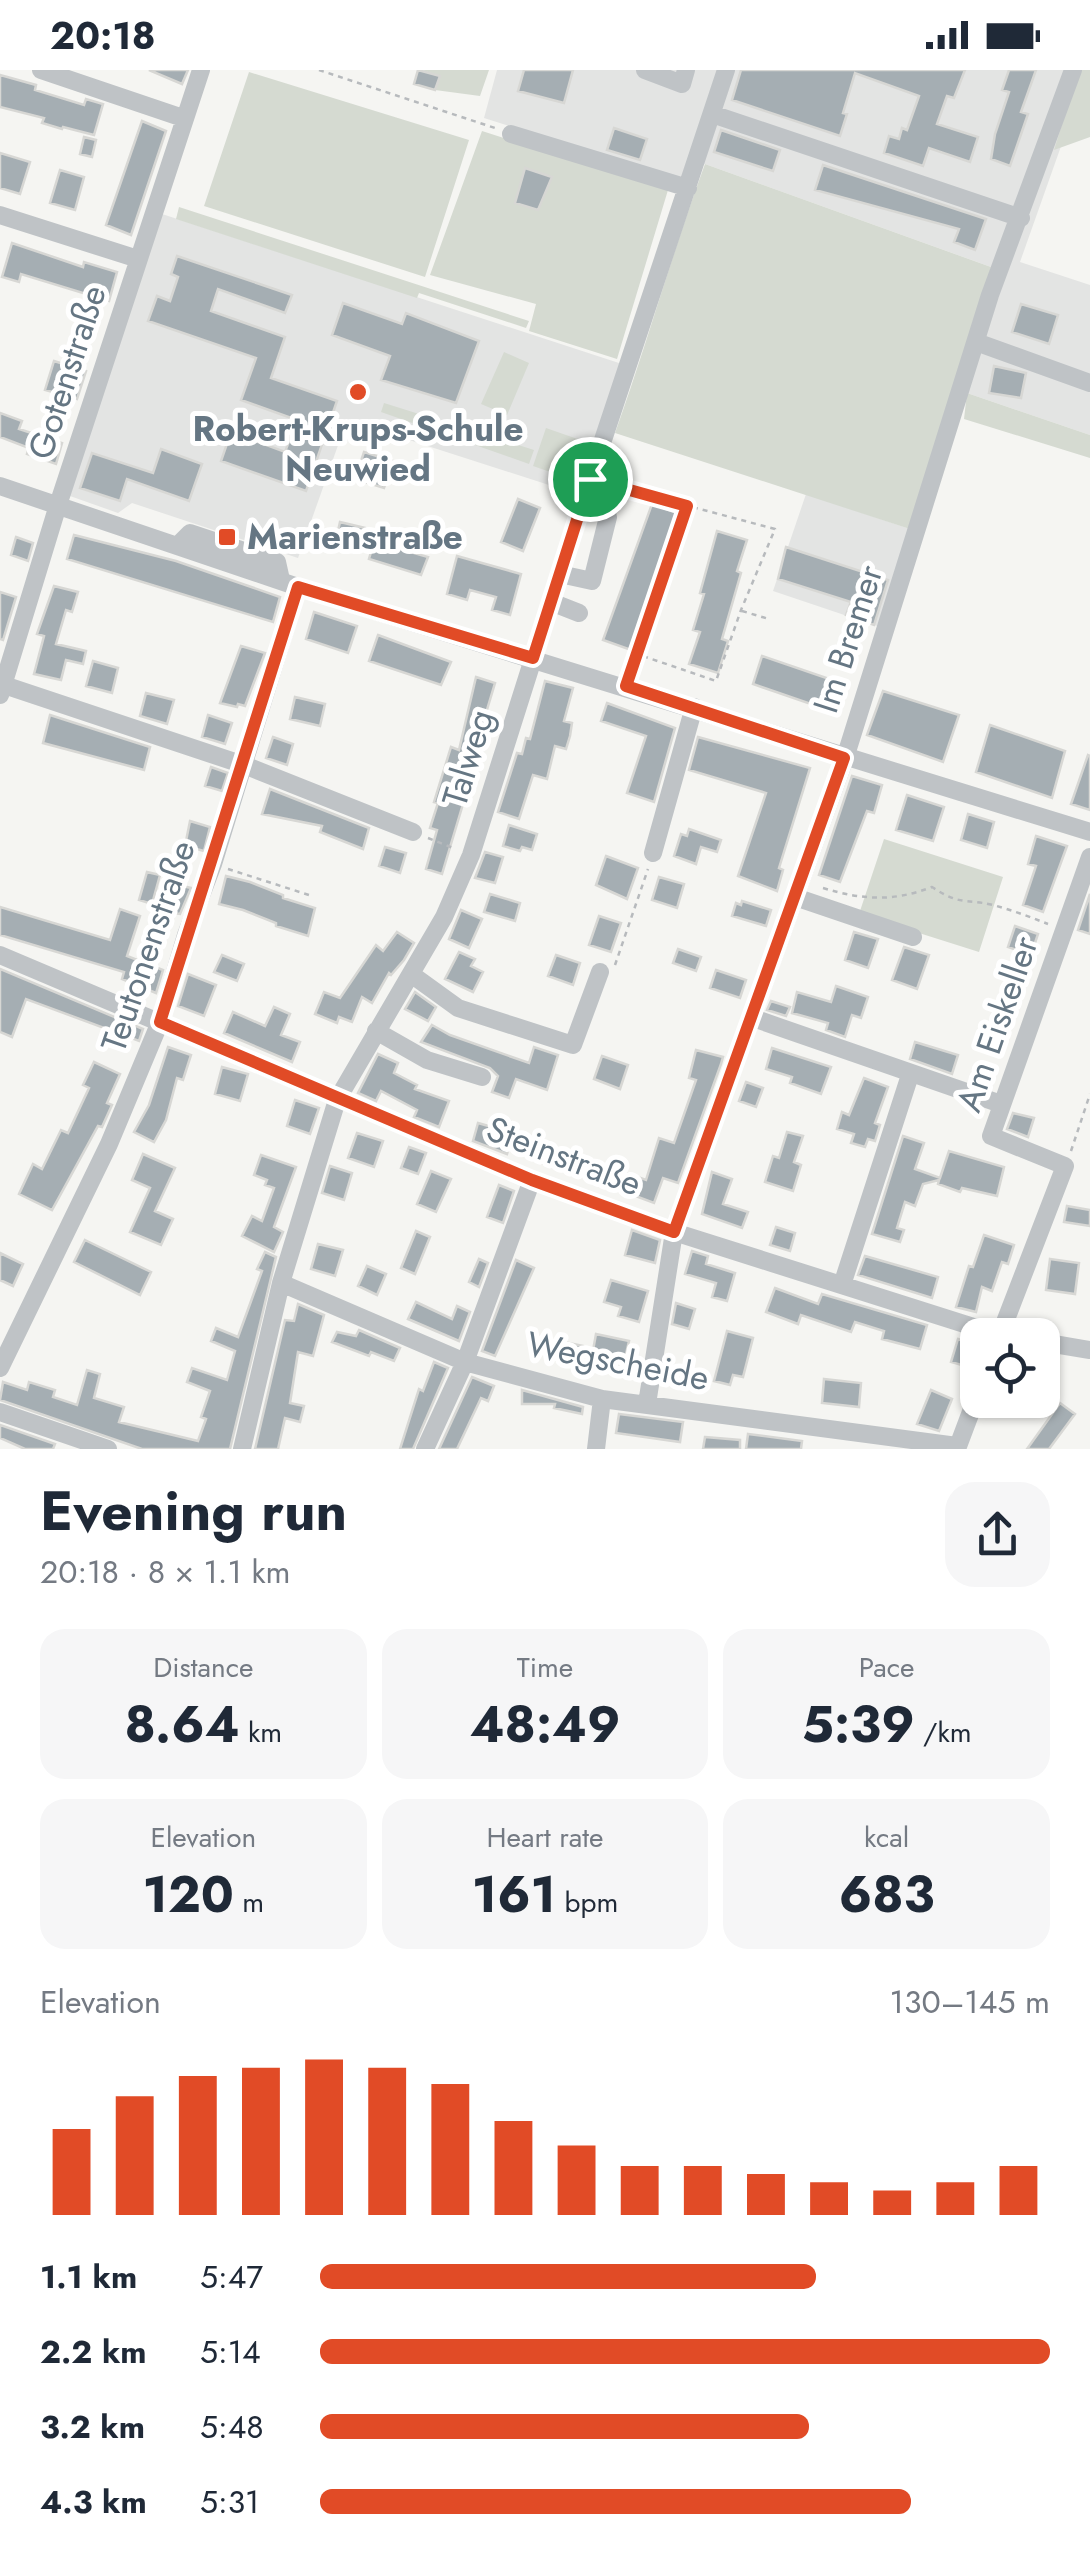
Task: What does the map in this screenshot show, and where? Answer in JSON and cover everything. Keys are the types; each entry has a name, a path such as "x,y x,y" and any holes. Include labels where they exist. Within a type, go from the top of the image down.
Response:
{"street":[{"path":"41,70 183,118"},
{"name":"Gotenstraße","path":"2,690 58,504 201,70"},
{"path":"645,70 682,84 686,70"},
{"name":"Talweg","path":"242,1449 281,1283 337,1100 444,917 471,856 590,479 726,70"},
{"name":"Im Bremer","path":"648,1404 674,1232 844,758 976,342 1074,70"},
{"path":"712,114 1020,218"},
{"path":"511,134 688,188"},
{"path":"0,215 138,259"},
{"path":"976,342 1090,383"},
{"path":"0,486 290,584 1090,832"},
{"path":"560,574 592,582 608,516"},
{"name":"Teutonenstraße","path":"0,1368 110,1144 160,1022 244,765 290,584"},
{"path":"551,602 579,613"},
{"path":"2,690 244,765 413,832"},
{"path":"653,853 694,707"},
{"name":"Am Eiskeller","path":"1065,1166 992,1136 1090,857"},
{"path":"798,889 913,937"},
{"name":"Steinstraße","path":"0,955 532,1180 674,1232 960,1322"},
{"path":"412,974 458,1008 573,1046 600,972"},
{"path":"753,1018 1001,1104"},
{"path":"376,1030 427,1060 482,1077"},
{"path":"842,1285 910,1075"},
{"path":"1007,1318 1065,1166"},
{"path":"425,1449 465,1362 532,1180"},
{"name":"Wegscheide","path":"281,1283 465,1362 602,1399 957,1447"},
{"path":"1060,1345 1090,1350"},
{"path":"596,1449 602,1399"},
{"path":"0,1412 60,1441 108,1449"},
{"path":"957,1447 968,1418"}],"path":[{"path":"319,70 511,134"},
{"path":"590,479 775,529 740,610 716,681 637,654"},
{"path":"626,686 687,506"},
{"path":"740,610 770,619"},
{"path":"413,832 471,856"},
{"path":"600,972 617,964 653,853"},
{"path":"212,864 312,896"},
{"path":"798,889 861,900 906,897 932,887 956,902 997,906 1064,929"},
{"path":"1065,1166 1090,1094"}],"shaded area":[{"path":"422,70 489,70 480,96 435,90 440,76"},
{"path":"497,70 1088,70 1020,262 1090,285 1090,435 967,393 1005,272 705,164 679,180 484,118"},
{"path":"1079,70 1090,70 1090,137 1054,150"},
{"path":"249,72 469,140 425,277 204,206"},
{"path":"482,131 668,190 617,359 529,331 536,304 430,275"},
{"path":"705,164 991,267 913,530 615,433"},
{"path":"179,207 529,321 526,328 419,293 417,298 176,219"},
{"name":"Robert-Krups-Schule Neuwied","path":"159,213 622,364 580,495 347,420 298,558 132,503 118,513 70,496"},
{"path":"504,352 529,363 507,415 481,404"},
{"path":"967,393 1090,435 1090,458 964,419"},
{"path":"384,403 534,450 529,464 381,412"},
{"path":"546,428 589,443 576,481 533,466"},
{"path":"806,494 913,530 877,626 773,591"},
{"path":"884,839 1003,877 979,952 859,914"}],"building":[{"path":"149,70 188,70 182,84"},
{"path":"418,70 440,76 435,90 414,84"},
{"path":"524,70 573,70 564,103 518,91"},
{"path":"741,70 965,70 954,98 947,96 937,124 978,137 970,162 929,148 923,166 884,153 889,136 899,139 902,128 907,130 919,96 855,73 840,136 732,100"},
{"path":"1009,70 1036,70 1021,112 1028,114 1010,166 991,159 1009,92 1002,90"},
{"path":"0,75 84,105 86,99 103,104 94,135 62,129 42,123 44,118 0,107"},
{"path":"142,121 166,131 131,235 106,225"},
{"path":"614,128 647,139 640,160 607,150"},
{"path":"721,130 780,150 773,171 714,152"},
{"path":"84,137 96,140 92,157 80,154"},
{"path":"0,153 30,162 20,194 0,188"},
{"path":"823,165 986,219 975,250 954,242 959,229 815,190"},
{"path":"525,168 552,177 538,210 515,203"},
{"path":"60,170 84,177 75,210 50,203"},
{"path":"12,243 83,267 84,262 117,272 109,301 21,274 19,282 2,277"},
{"path":"177,256 292,295 285,313 218,289 211,311 285,337 271,378 337,401 306,491 221,461 231,432 285,452 297,420 241,400 256,358 148,321 157,296 170,301 178,277 171,274"},
{"path":"343,303 402,324 406,313 479,341 456,403 381,380 390,356 332,335"},
{"path":"1021,304 1058,315 1049,344 1012,332"},
{"path":"54,361 86,371 77,399 45,390"},
{"path":"994,366 1026,373 1021,398 989,393"},
{"path":"0,413 22,421 19,429 62,443 56,464 27,454 29,448 0,437"},
{"path":"161,449 202,464 189,501 127,479 120,501 80,488 92,453 153,473"},
{"path":"364,452 393,461 384,488 355,479"},
{"path":"518,499 540,508 523,551 501,542"},
{"path":"652,504 680,514 631,650 603,640"},
{"path":"340,522 365,528 362,538 428,557 421,575 369,559 371,552 335,544"},
{"path":"717,531 747,540 722,639 728,641 718,673 689,664 700,632 693,630"},
{"path":"74,535 176,561 280,597 273,622 67,559"},
{"path":"16,537 33,543 28,561 11,555"},
{"path":"786,547 888,580 874,625 846,615 851,602 778,579"},
{"path":"457,556 521,574 510,615 492,610 496,597 470,590 467,600 447,594"},
{"path":"54,586 78,592 72,612 66,610 56,644 86,651 83,664 66,660 61,680 34,674 44,636 37,634"},
{"path":"0,592 16,597 3,640 0,639"},
{"path":"314,612 357,626 348,653 306,639"},
{"path":"378,635 451,662 441,685 369,661"},
{"path":"241,646 265,653 245,706 237,707 220,703"},
{"path":"762,656 844,684 834,712 753,684"},
{"path":"93,661 118,668 112,693 86,686"},
{"path":"476,677 495,683 486,713 490,714 442,874 426,869 437,830 430,828 438,803 434,802 451,747 459,750"},
{"path":"545,681 573,688 564,721 572,723 570,736 566,749 555,746 547,779 533,775 519,819 498,812 517,753 522,754 526,738 530,739"},
{"path":"883,691 959,715 943,762 867,735"},
{"path":"146,693 174,700 167,724 140,716"},
{"path":"295,697 325,704 320,726 290,719"},
{"path":"607,703 675,728 654,802 627,793 646,736 601,721"},
{"path":"50,715 150,747 144,770 43,743"},
{"path":"208,715 232,723 225,744 202,737"},
{"path":"990,725 1065,751 1052,798 976,772"},
{"path":"273,737 293,744 287,765 266,758"},
{"path":"698,737 810,768 779,868 783,870 777,891 738,876 766,793 689,770"},
{"path":"1090,756 1090,810 1071,804"},
{"path":"211,767 228,773 222,791 205,786"},
{"path":"852,776 882,785 874,813 867,811 840,882 819,875"},
{"path":"270,789 369,828 363,849 320,832 322,826 262,814"},
{"path":"907,795 944,807 933,841 896,830"},
{"path":"968,814 994,822 987,848 961,840"},
{"path":"190,821 210,827 204,851 185,846"},
{"path":"509,825 537,834 532,850 503,846"},
{"path":"689,829 721,840 717,852 701,847 696,864 674,856 681,834 687,836"},
{"path":"1036,836 1067,846 1043,912 1023,905 1036,866 1028,864"},
{"path":"385,847 406,853 400,873 379,866"},
{"path":"485,852 503,857 495,883 475,878"},
{"path":"606,856 638,868 627,899 596,885"},
{"path":"147,872 160,875 152,904 139,900"},
{"path":"226,876 315,908 308,936 219,904"},
{"path":"659,877 684,884 677,908 652,900"},
{"path":"178,885 191,888 180,914 173,913"},
{"path":"490,894 520,903 515,921 484,912"},
{"path":"1090,894 1090,934 1078,930"},
{"path":"742,901 771,910 766,926 732,916 736,903 741,905"},
{"path":"0,907 110,940 120,909 140,916 127,956 163,970 156,993 122,979 124,972 0,935"},
{"path":"461,910 482,919 469,948 449,939"},
{"path":"599,916 621,923 611,952 589,945"},
{"path":"1015,926 1038,934 1031,955 1008,947"},
{"path":"397,932 414,943 404,960 389,973 372,1003 362,997 352,1022 339,1017 337,1023 315,1014 324,992 340,998 376,945 383,951"},
{"path":"854,932 878,939 868,968 845,960"},
{"path":"904,947 929,955 917,989 892,980"},
{"path":"678,949 701,957 696,971 673,963"},
{"path":"459,952 475,959 471,966 483,972 473,992 445,979"},
{"path":"222,955 244,964 237,981 214,972"},
{"path":"556,955 580,963 573,985 548,976"},
{"path":"0,969 143,1029 139,1041 26,999 12,1037 0,1032"},
{"path":"716,970 746,980 740,998 710,988"},
{"path":"188,974 216,985 204,1016 178,1006"},
{"path":"836,986 868,997 861,1018 852,1015 845,1037 826,1030 828,1023 792,1013 797,992 831,1002"},
{"path":"415,992 436,1007 428,1021 405,1009"},
{"path":"771,1001 790,1007 786,1016 767,1010"},
{"path":"274,1007 290,1014 281,1035 300,1042 292,1062 224,1033 233,1012 265,1026"},
{"path":"432,1025 529,1063 534,1047 558,1055 547,1090 516,1079 509,1098 492,1092 498,1076 490,1068 421,1042"},
{"path":"915,1042 958,1055 952,1074 910,1059"},
{"path":"168,1047 191,1055 183,1080 177,1078 166,1120 154,1142 134,1132 149,1105"},
{"path":"772,1048 831,1067 821,1094 790,1083 792,1077 766,1069"},
{"path":"696,1050 723,1057 678,1183 663,1178 654,1203 622,1191 623,1188 538,1162 545,1144 646,1180 659,1138 674,1143 696,1080 689,1078"},
{"path":"378,1054 398,1063 394,1073 417,1085 415,1089 449,1101 439,1127 414,1117 417,1110 381,1091 376,1101 358,1093"},
{"path":"602,1056 628,1065 620,1089 594,1079"},
{"path":"94,1062 120,1074 107,1103 112,1105 52,1210 19,1194 33,1164 42,1169 61,1130 68,1133 89,1088 83,1085"},
{"path":"222,1067 248,1074 240,1101 215,1094"},
{"path":"864,1078 888,1087 875,1123 880,1125 875,1141 868,1139 865,1147 851,1143 854,1134 837,1129 842,1112 849,1115"},
{"path":"746,1082 763,1088 756,1107 739,1101"},
{"path":"295,1100 319,1108 310,1134 287,1126"},
{"path":"1013,1113 1034,1118 1028,1137 1007,1129"},
{"path":"478,1123 513,1133 507,1154 473,1141"},
{"path":"787,1132 803,1136 794,1162 801,1165 793,1191 765,1182 773,1156 779,1158"},
{"path":"357,1133 383,1141 374,1167 348,1158"},
{"path":"903,1136 924,1143 915,1169 940,1178 949,1151 1004,1167 997,1196 962,1188 960,1192 938,1184 939,1180 923,1184 915,1206 905,1202 897,1228 904,1230 900,1242 872,1234"},
{"path":"409,1147 426,1153 418,1174 401,1168"},
{"path":"143,1154 175,1168 155,1211 173,1219 161,1245 130,1232 150,1188 132,1180"},
{"path":"261,1155 296,1167 274,1227 283,1232 274,1252 242,1236 252,1216 262,1221 274,1188 254,1175"},
{"path":"330,1166 352,1173 344,1200 322,1193"},
{"path":"431,1171 451,1179 436,1212 417,1204"},
{"path":"712,1172 732,1179 723,1204 748,1212 742,1228 702,1214"},
{"path":"499,1185 514,1191 503,1223 487,1217"},
{"path":"1067,1206 1090,1210 1090,1226 1064,1222"},
{"path":"776,1227 795,1233 790,1251 770,1245"},
{"path":"632,1230 660,1240 655,1263 625,1255"},
{"path":"416,1231 430,1237 415,1274 401,1268"},
{"path":"984,1235 1014,1245 1008,1264 1002,1262 992,1291 982,1287 976,1312 956,1307"},
{"path":"85,1240 151,1272 140,1295 74,1262"},
{"path":"318,1244 343,1250 335,1276 311,1269"},
{"path":"692,1251 708,1256 706,1264 735,1273 727,1301 712,1297 716,1283 685,1274"},
{"path":"265,1252 276,1257 230,1449 142,1449 0,1400 3,1382 27,1390 29,1382 55,1390 53,1397 77,1405 87,1370 100,1374 94,1398 124,1407 119,1422 198,1441 210,1391 187,1382 192,1368 227,1380 235,1351 211,1341 216,1328 238,1337"},
{"path":"0,1253 23,1264 13,1286 0,1280"},
{"path":"865,1256 938,1277 932,1298 858,1275"},
{"path":"479,1259 488,1263 479,1287 469,1282"},
{"path":"1050,1259 1079,1263 1075,1294 1046,1290"},
{"path":"516,1260 534,1268 495,1356 482,1351"},
{"path":"367,1266 386,1274 377,1295 358,1286"},
{"path":"611,1280 648,1291 639,1322 618,1316 621,1307 604,1302"},
{"path":"775,1288 818,1304 822,1294 927,1325 920,1349 882,1339 884,1331 855,1322 851,1332 801,1315 798,1324 766,1312"},
{"path":"416,1302 452,1319 457,1306 470,1312 459,1341 408,1319"},
{"path":"676,1303 695,1309 689,1329 672,1324"},
{"path":"298,1304 324,1315 313,1356 298,1352 290,1403 304,1406 300,1422 285,1418 278,1449 255,1449 285,1320 294,1321"},
{"path":"359,1330 400,1348 394,1361 332,1342 337,1332 356,1336"},
{"path":"727,1331 753,1338 743,1377 733,1375 730,1385 714,1381"},
{"path":"596,1334 629,1341 624,1363 592,1356"},
{"path":"958,1339 960,1340 960,1365 951,1362"},
{"path":"559,1341 583,1346 579,1365 555,1360"},
{"path":"434,1362 448,1368 413,1449 400,1449 419,1389 423,1391"},
{"path":"472,1377 494,1386 488,1401 481,1398 457,1449 439,1449"},
{"path":"824,1379 861,1383 859,1407 822,1403"},
{"path":"522,1390 583,1407 582,1414 554,1408 555,1404 522,1404"},
{"path":"931,1390 952,1399 939,1431 917,1424"},
{"path":"1060,1403 1075,1414 1049,1449 1027,1449 1049,1418 1060,1418"},
{"path":"619,1414 683,1422 680,1442 616,1433"},
{"path":"0,1425 55,1444 53,1449 25,1449 0,1438"},
{"path":"748,1434 802,1441 801,1449 746,1449"},
{"path":"705,1437 740,1440 740,1449 703,1449"}],"place":[{"name":"Robert-Krups-Schule Neuwied","path":"358,392"},
{"name":"Marienstraße","path":"227,537"}],"route":[{"path":"590,479 687,506 626,686 844,758 674,1232 532,1180 160,1022 298,587 533,658 590,479"}]}
